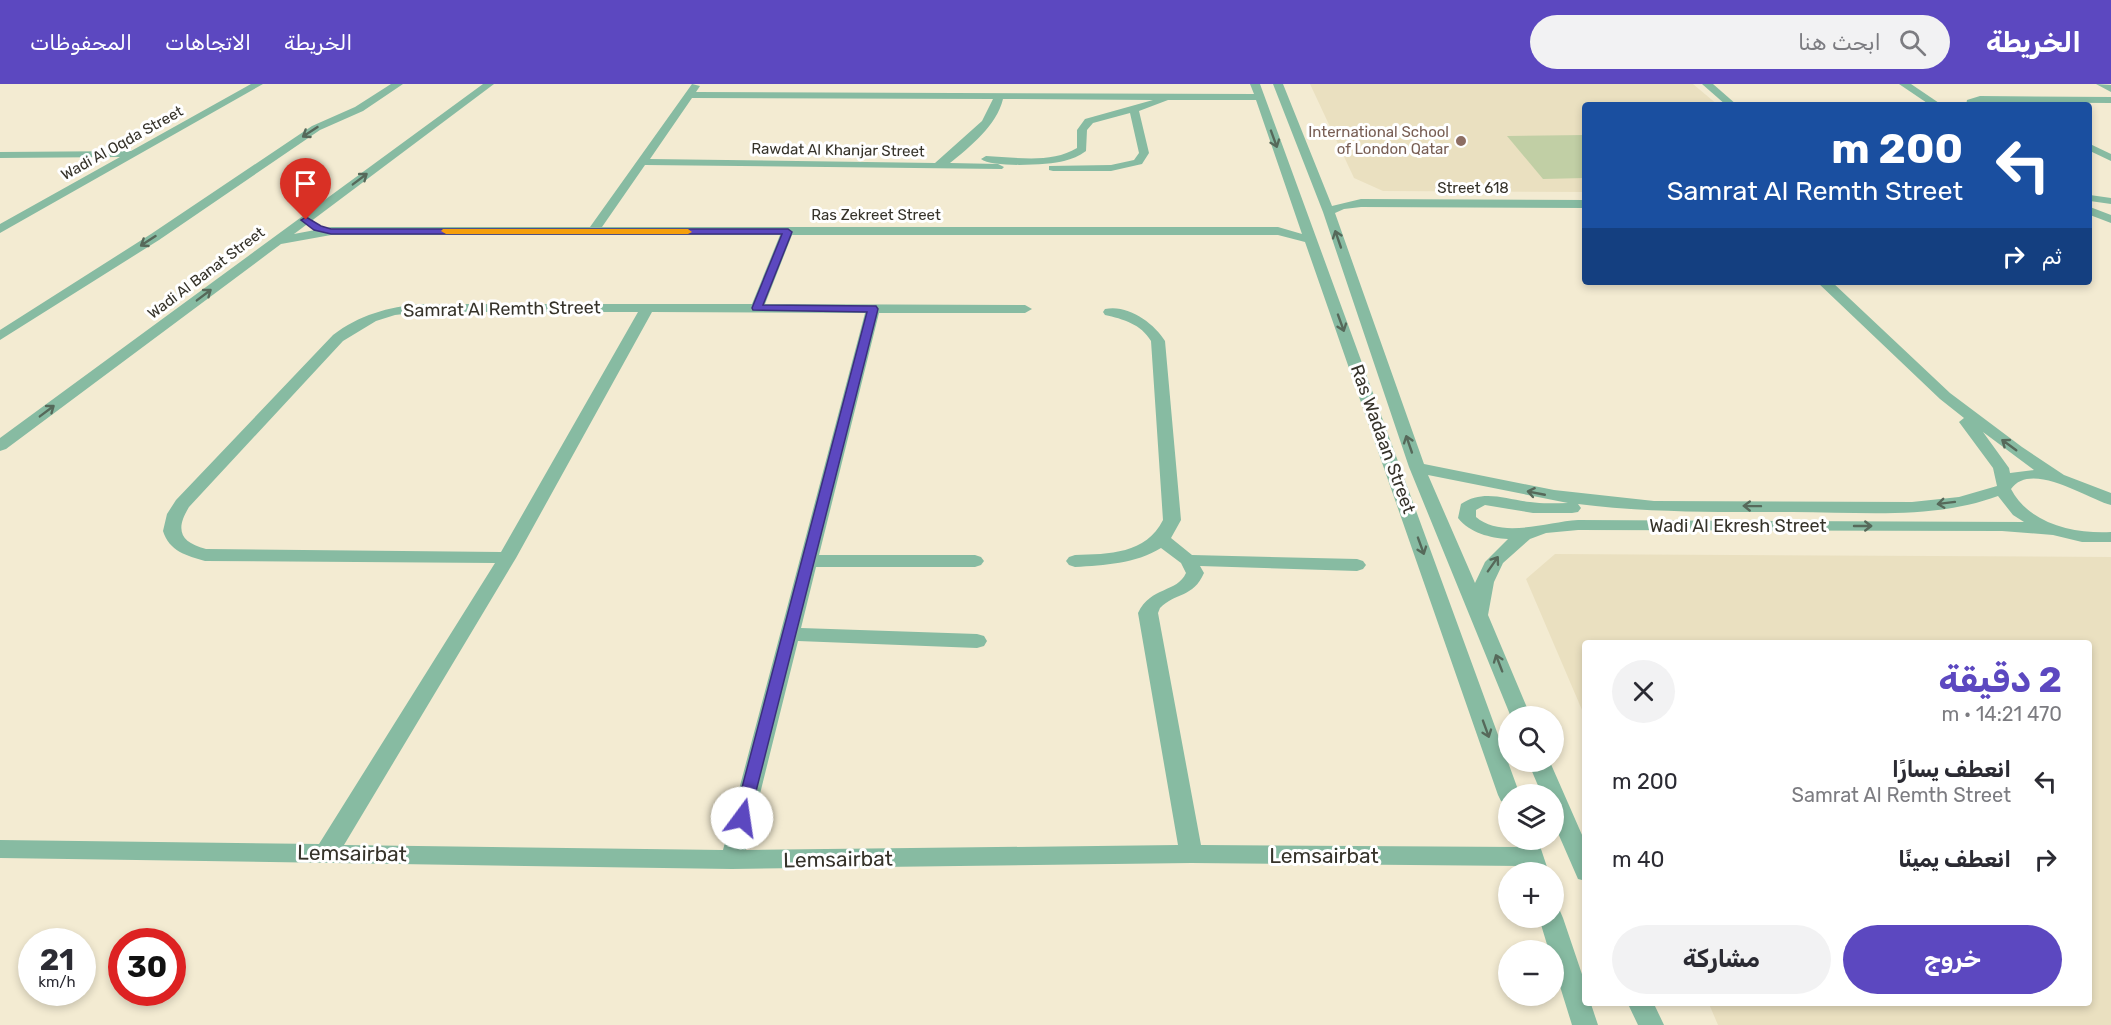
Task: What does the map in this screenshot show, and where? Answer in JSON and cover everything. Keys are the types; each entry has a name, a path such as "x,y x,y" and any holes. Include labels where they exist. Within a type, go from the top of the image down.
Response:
{"street":[{"name":"Wadi Al Oqda Street","path":"0,229 258,84"},
{"path":"0,336 155,237 316,128 358,109 398,84"},
{"name":"Wadi Al Banat Street","path":"0,446 489,84"},
{"path":"592,232 696,84"},
{"name":"Ras Wadaan Street","path":"1278,84 1329,212 1417,466 1516,706"},
{"path":"1707,84 1728,102"},
{"path":"1904,84 1932,102"},
{"path":"2101,84 2111,89"},
{"path":"688,95 1166,97 1257,91"},
{"name":"Ras Wadaan Street","path":"1257,91 1505,784"},
{"name":"Rawdat Al Khanjar Street","path":"641,162 937,166 946,162 966,141 981,130 998,104 999,95"},
{"path":"986,159 1050,160 1070,156 1082,149 1082,130 1089,121 1134,109 1166,97"},
{"path":"1971,102 1971,100 1980,99 2111,100"},
{"path":"937,166 1111,168 1138,162 1144,153 1134,109"},
{"path":"2092,148 2111,158"},
{"path":"0,155 132,154"},
{"name":"Street 618","path":"1322,195 1361,203"},
{"path":"2092,198 2111,201"},
{"name":"Street 618","path":"1329,212 1341,206 1361,203 1582,204"},
{"path":"2092,212 2111,219"},
{"name":"Ras Zekreet Street","path":"306,220 317,228 331,231"},
{"name":"Ras Zekreet Street","path":"1278,231 1305,220"},
{"name":"Ras Zekreet Street","path":"277,241 331,231 1278,231 1312,240"},
{"path":"757,308 788,232"},
{"path":"1827,285 1945,396 2016,450 2058,478 2091,488 2109,498"},
{"name":"Samrat Al Remth Street","path":"507,558 205,555 182,547 171,533 171,524 182,504 338,338 362,322 397,310 416,308 1024,309"},
{"path":"327,852 507,558 647,308"},
{"path":"732,860 873,309"},
{"path":"1076,561 1127,556 1145,550 1161,539 1168,531 1172,520 1158,341 1145,325 1135,319 1110,312"},
{"path":"1945,396 1991,451 2001,468 2005,497 2012,506 2038,523 2055,530 2091,538 2111,537"},
{"name":"Wadi Al Ekresh Street","path":"1417,466 1551,496 1643,505 1910,506 1989,495 2017,477 2029,475 2058,478"},
{"path":"1527,533 1499,533 1480,528 1467,518 1467,508 1477,501 1485,500 1533,508 1643,505"},
{"name":"Wadi Al Ekresh Street","path":"1481,620 1481,590 1496,558 1527,533 1546,528 1578,525 2002,526 2055,530"},
{"path":"1161,539 1188,561 1195,573 1194,580 1188,586 1156,599 1148,613 1191,854"},
{"path":"808,561 975,561"},
{"path":"1188,561 1357,565"},
{"path":"789,634 977,641"},
{"path":"1564,821 1582,863"},
{"name":"Lemsairbat","path":"0,849 327,852 732,860 1191,854 1531,857"},
{"path":"1554,928 1584,1025"},
{"path":"1642,1006 1651,1025"}],"shaded area":[{"name":"International School of London Qatar","path":"1310,84 1693,84 1714,102 1582,102 1582,192 1383,191 1354,178"},
{"path":"1555,554 2111,557 2111,1025 1718,1025 1710,1006 2092,1006 2092,640 1582,640 1582,710 1526,579"}],"green space":[{"path":"1582,135 1582,178 1543,179 1507,136"}],"slow traffic":[{"path":"446,231 688,232"}],"place":[{"name":"International School of London Qatar","path":"1461,141"}],"route":[{"path":"306,220 317,228 331,231 788,232 757,308 873,309 742,818"}]}
